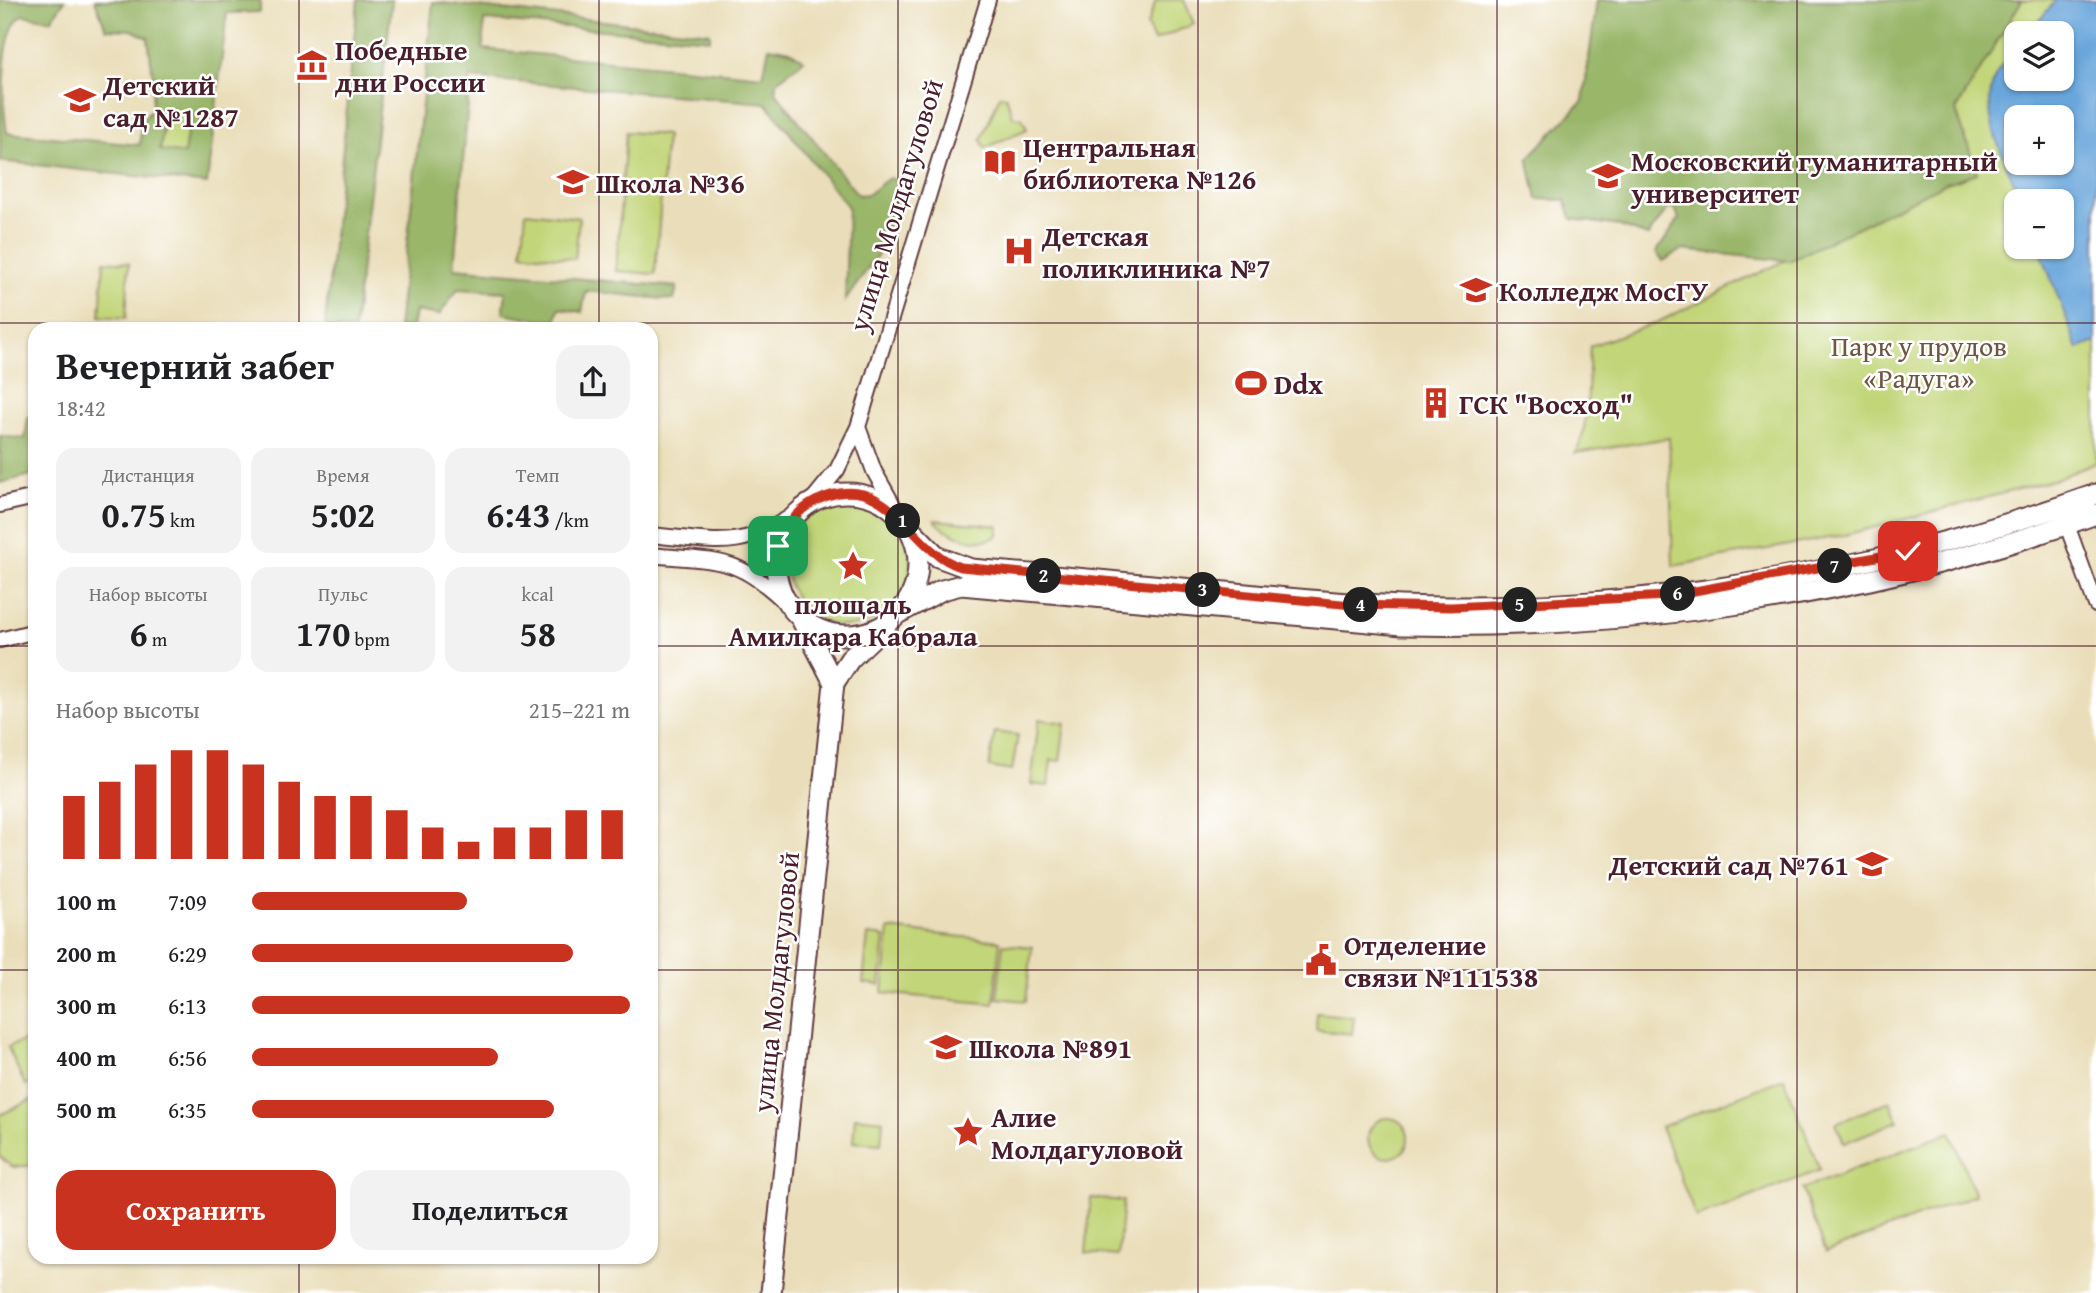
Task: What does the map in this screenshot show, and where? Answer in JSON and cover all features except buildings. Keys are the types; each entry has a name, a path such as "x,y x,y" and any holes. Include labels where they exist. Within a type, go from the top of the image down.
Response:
{"main road":[{"path":"900,517 917,556 918,576 913,592 893,618 850,659 834,683 780,587 775,564 785,528 805,507 834,494 850,492 870,496 900,517 938,556 961,567 1302,609"},
{"path":"2064,516 2096,494"},
{"path":"795,612 827,633 846,636 866,633 942,590 961,585 1391,615 1474,627 1674,615 1882,576 2064,516 2096,514"},
{"name":"улица Молдагуловой","path":"772,1291 834,683"}],"street":[{"name":"улица Молдагуловой","path":"805,507 837,470 858,428 988,0"},
{"path":"858,428 874,471 900,517"},
{"path":"0,505 28,499"},
{"path":"658,535 738,541 767,530 805,507"},
{"path":"2064,516 2096,605"},
{"path":"658,556 741,567 755,575 795,612"},
{"path":"0,640 28,633"}],"green space":[{"path":"0,0 65,0 51,20 23,15 10,35 4,68 7,133 140,145 141,122 152,109 153,77 148,38 132,30 106,29 95,0 260,0 260,12 227,13 207,184 0,161","holes":["166,110 190,113 184,154 160,150"]},
{"path":"358,0 392,0 355,322 325,322"},
{"path":"1156,0 1184,0 1194,24 1154,41 1147,25"},
{"path":"1597,0 1724,0 1729,3 1732,0 2022,0 2009,21 2004,21 2004,30 1956,110 1977,173 1946,183 1790,261 1682,250 1663,261 1656,253 1679,219 1676,210 1668,208 1648,236 1620,226 1572,219 1565,200 1537,199 1528,158 1583,101"},
{"name":"Парк у прудов «Радуга»","path":"2022,0 2096,0 2096,463 2053,480 1845,535 1673,566 1669,438 1575,453 1580,444 1586,417 1590,346 1658,322 1946,183 1977,173 1956,110 2004,30 2004,91 2074,91 2074,21 2009,21"},
{"path":"433,2 710,33 710,39 484,20 483,49 763,76 769,47 790,51 804,60 777,81 775,91 858,195 868,194 889,178 901,182 880,251 845,301 848,207 766,103 470,78 454,268 677,287 674,300 586,291 582,312 559,308 555,322 503,313 506,292 458,289 439,315 415,311 413,322 399,322"},
{"path":"1000,95 1006,96 1013,117 1022,118 1027,129 985,148 981,140"},
{"path":"166,109 190,113 185,154 160,151"},
{"path":"626,132 666,135 655,274 616,271"},
{"path":"526,212 579,218 575,259 522,253"},
{"path":"104,261 129,263 126,318 100,316"},
{"path":"28,417 28,476 0,483 0,436 25,439"},
{"path":"848,502 872,507 892,520 905,540 910,564 905,588 892,608 872,621 848,626 824,621 804,608 791,588 786,564 791,540 804,520 824,507"},
{"path":"935,520 999,526 998,535 984,540 965,538 947,530"},
{"path":"1039,719 1065,723 1060,761 1051,760 1048,786 1031,784"},
{"path":"995,732 1018,735 1012,771 989,767"},
{"path":"889,929 1000,941 994,1004 883,993"},
{"path":"868,935 885,937 880,985 863,983"},
{"path":"1003,944 1032,947 1026,1001 997,998"},
{"path":"1317,1013 1354,1017 1352,1034 1316,1030"},
{"path":"28,1039 28,1084 25,1085 8,1047"},
{"path":"1784,1078 1820,1170 1696,1218 1661,1127"},
{"path":"28,1101 28,1166 13,1167 0,1157 0,1115"},
{"path":"1890,1101 1898,1121 1844,1143 1836,1123"},
{"path":"855,1117 883,1120 881,1144 853,1142"},
{"path":"1388,1118 1402,1124 1408,1138 1402,1152 1388,1158 1374,1152 1368,1138 1374,1124"},
{"path":"1951,1132 1975,1195 1826,1252 1802,1189"},
{"path":"1091,1198 1123,1201 1118,1256 1086,1253"}],"water":[{"path":"2056,0 2096,0 2096,342 2078,349 2044,259 2074,259 2074,189 2017,189 2011,175 2074,175 2074,105 2004,105 2004,160 1996,139 1990,106 1991,90 2004,63 2004,91 2074,91 2074,21 2039,21"}],"place":[{"name":"Победные дни России","path":"312,65"},
{"name":"Детский сад №1287","path":"80,100"},
{"name":"Центральная библиотека №126","path":"1000,162"},
{"name":"Московский гуманитарный университет","path":"1608,176"},
{"name":"Школа №36","path":"573,182"},
{"name":"Детская поликлиника №7","path":"1019,251"},
{"name":"Колледж МосГУ","path":"1476,290"},
{"name":"Ddx","path":"1251,383"},
{"name":"ГСК \"Восход\"","path":"1436,403"},
{"name":"площадь Амилкара Кабрала","path":"853,566"},
{"name":"Детский сад №761","path":"1872,864"},
{"name":"Отделение связи №111538","path":"1321,960"},
{"name":"Школа №891","path":"946,1047"},
{"name":"Алие Молдагуловой","path":"968,1132"}],"route":[{"path":"778,546 785,528 799,511 810,503 834,494 850,492 870,496 885,503 897,512 938,556 950,564 971,569 1352,605 1451,607 1668,596 1908,551"}]}
